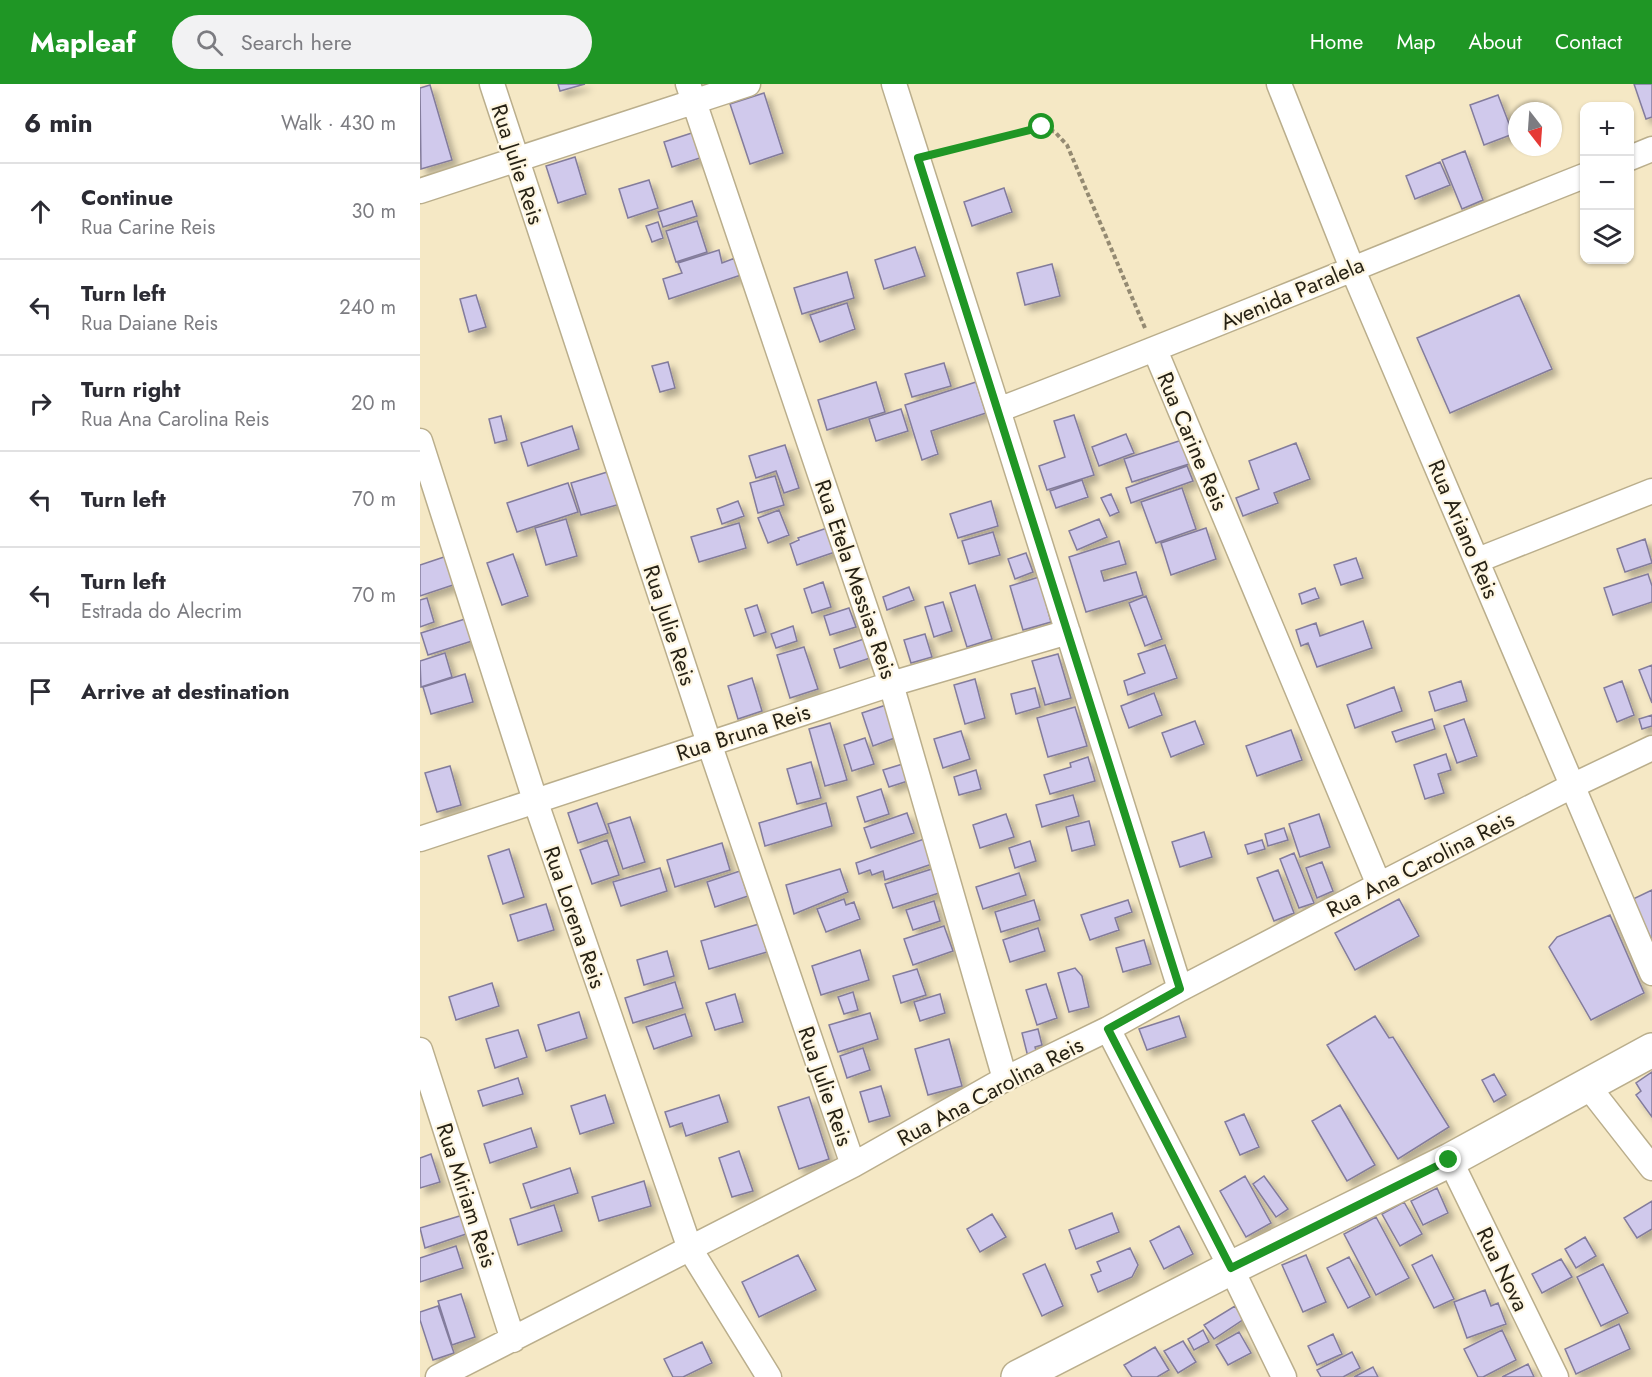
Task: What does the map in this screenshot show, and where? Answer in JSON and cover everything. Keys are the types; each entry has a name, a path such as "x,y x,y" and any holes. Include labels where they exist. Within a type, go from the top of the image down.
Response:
{"street":[{"name":"Rua Julie Reis","path":"492,84 709,743 853,1165"},
{"path":"420,191 691,93 748,84"},
{"path":"894,84 1180,989"},
{"name":"Rua Ariano Reis","path":"1279,84 1352,268 1652,973"},
{"name":"Rua Etela Messias Reis","path":"691,93 891,684 1005,1079"},
{"path":"1634,156 1652,149"},
{"name":"Avenida Paralela","path":"998,410 1155,350 1352,268 1580,178"},
{"name":"Rua Carine Reis","path":"1155,350 1379,885"},
{"name":"Rua Lorena Reis","path":"420,441 535,800 690,1249 769,1377"},
{"path":"1478,560 1652,491"},
{"name":"Rua Bruna Reis","path":"420,838 891,684 1068,632"},
{"name":"Rua Ana Carolina Reis","path":"438,1377 853,1165 1005,1079 1108,1029 1379,885 1572,786 1652,748"},
{"path":"1108,1029 1231,1268 1284,1377"},
{"name":"Rua Miriam Reis","path":"420,1050 513,1340"},
{"path":"1018,1377 1449,1160 1652,1050"},
{"path":"1587,1085 1652,1168"},
{"name":"Rua Nova","path":"1449,1160 1556,1377"}],"path":[{"name":"Rua Carine Reis","path":"918,158 1042,127 1055,132 1067,145 1155,350"}],"building":[{"path":"558,84 585,84 560,91"},
{"path":"1634,84 1652,84 1652,117 1646,119"},
{"path":"430,85 452,160 421,169 420,88"},
{"path":"764,93 783,153 750,164 730,104"},
{"path":"1498,95 1508,121 1508,136 1484,145 1470,105"},
{"path":"698,131 706,156 672,167 664,142"},
{"path":"1465,151 1483,200 1462,209 1442,160"},
{"path":"575,157 586,194 558,203 546,166"},
{"path":"1440,162 1450,185 1415,199 1406,176"},
{"path":"649,180 658,208 628,218 619,189"},
{"path":"1004,188 1012,212 972,226 964,202"},
{"path":"692,201 697,216 663,227 658,212"},
{"path":"697,221 707,252 676,262 666,231"},
{"path":"658,222 663,238 652,242 646,226"},
{"path":"915,247 925,276 884,289 875,260"},
{"path":"719,250 722,263 735,258 741,275 669,299 663,279 682,273 678,263"},
{"path":"1052,264 1060,296 1025,305 1017,273"},
{"path":"847,272 854,298 802,314 794,288"},
{"path":"476,295 486,327 469,332 460,299"},
{"path":"1519,295 1552,369 1450,413 1417,338"},
{"path":"847,303 855,329 820,342 810,315"},
{"path":"668,362 675,388 660,392 652,366"},
{"path":"944,363 951,386 912,397 905,374"},
{"path":"876,382 885,412 827,430 818,400"},
{"path":"976,382 986,413 931,431 938,454 922,460 905,405"},
{"path":"901,409 908,431 876,441 869,419"},
{"path":"1074,415 1094,475 1047,490 1039,466 1065,457 1054,421"},
{"path":"501,416 507,440 495,443 489,419"},
{"path":"572,426 579,449 528,466 521,443"},
{"path":"1126,434 1134,453 1099,466 1092,447"},
{"path":"1182,440 1189,464 1132,482 1124,459"},
{"path":"1296,443 1310,479 1274,493 1278,503 1243,516 1236,498 1259,489 1249,461"},
{"path":"785,445 799,488 784,493 776,471 756,478 749,456"},
{"path":"1187,466 1193,481 1131,503 1126,488"},
{"path":"614,470 624,503 581,515 571,483"},
{"path":"775,476 784,505 758,513 750,483"},
{"path":"1082,480 1088,497 1056,508 1050,491"},
{"path":"568,483 578,512 517,532 507,503"},
{"path":"1182,488 1196,529 1156,543 1141,502"},
{"path":"1111,494 1119,512 1110,516 1101,498"},
{"path":"738,501 744,516 722,524 717,509"},
{"path":"991,501 998,526 958,538 950,514"},
{"path":"779,510 789,535 768,543 758,518"},
{"path":"566,519 577,556 546,565 535,528"},
{"path":"1099,519 1107,537 1077,550 1069,531"},
{"path":"739,523 746,548 699,562 691,537"},
{"path":"827,528 835,552 797,565 790,544 799,540 798,538"},
{"path":"1206,528 1216,559 1171,575 1161,543"},
{"path":"993,532 1000,555 969,564 962,541"},
{"path":"1645,539 1652,563 1625,572 1617,549"},
{"path":"1119,541 1126,564 1101,571 1104,581 1136,572 1143,595 1086,612 1069,557"},
{"path":"1026,553 1033,572 1015,579 1008,559"},
{"path":"513,554 528,596 502,605 487,563"},
{"path":"447,556 456,584 420,596 420,565"},
{"path":"1356,558 1363,578 1341,585 1334,565"},
{"path":"1648,574 1652,586 1652,602 1613,615 1604,588"},
{"path":"1039,577 1051,622 1023,630 1010,586"},
{"path":"823,582 831,607 812,613 804,589"},
{"path":"975,585 992,639 967,647 950,593"},
{"path":"909,587 914,600 887,610 883,597"},
{"path":"1315,588 1319,598 1302,604 1299,594"},
{"path":"1146,596 1162,639 1145,646 1129,603"},
{"path":"427,598 434,622 420,627 420,600"},
{"path":"943,602 952,631 934,637 925,607"},
{"path":"757,605 766,632 754,636 745,609"},
{"path":"849,608 856,627 830,635 824,616"},
{"path":"465,619 472,641 428,655 421,633"},
{"path":"1363,621 1372,648 1317,667 1308,643 1301,646 1296,630 1316,623 1320,636"},
{"path":"793,626 797,641 776,648 771,634"},
{"path":"925,634 932,657 911,663 904,640"},
{"path":"864,639 870,658 840,668 834,649"},
{"path":"1165,645 1177,678 1128,695 1124,681 1145,673 1138,654"},
{"path":"804,647 818,689 790,698 777,655"},
{"path":"445,653 452,677 421,687 420,661"},
{"path":"1058,654 1071,698 1045,705 1032,661"},
{"path":"1652,665 1652,703 1639,670"},
{"path":"465,674 473,702 431,714 423,687"},
{"path":"752,678 762,711 738,719 728,686"},
{"path":"975,679 985,718 965,724 954,685"},
{"path":"1461,681 1467,701 1435,711 1429,692"},
{"path":"1622,681 1634,715 1617,722 1604,688"},
{"path":"1394,687 1402,711 1355,728 1347,705"},
{"path":"1035,688 1040,707 1016,714 1011,694"},
{"path":"1154,693 1162,715 1129,728 1121,706"},
{"path":"889,704 900,736 873,746 862,713"},
{"path":"1075,707 1087,746 1048,757 1037,718"},
{"path":"1652,715 1652,726 1642,729 1639,719"},
{"path":"1432,719 1435,729 1396,742 1392,732"},
{"path":"1464,719 1477,756 1457,763 1444,726"},
{"path":"1195,721 1204,744 1171,757 1162,733"},
{"path":"830,723 847,780 825,786 809,729"},
{"path":"1291,730 1302,760 1257,776 1246,746"},
{"path":"961,731 970,759 943,768 934,739"},
{"path":"865,738 874,764 852,771 844,745"},
{"path":"1446,754 1451,770 1438,774 1444,793 1425,799 1414,765"},
{"path":"1088,757 1095,781 1050,794 1044,775 1071,767 1070,763"},
{"path":"811,762 821,798 797,804 787,769"},
{"path":"906,763 911,780 889,787 883,770"},
{"path":"450,766 461,805 437,812 425,773"},
{"path":"976,770 981,789 959,795 954,777"},
{"path":"881,789 889,814 865,822 857,797"},
{"path":"1073,795 1079,816 1042,827 1036,805"},
{"path":"597,803 608,833 578,843 568,813"},
{"path":"826,803 832,826 765,846 759,823"},
{"path":"907,813 914,833 871,848 864,828"},
{"path":"1006,814 1014,837 980,848 973,825"},
{"path":"1319,814 1330,847 1300,857 1289,824"},
{"path":"630,817 645,862 623,869 608,824"},
{"path":"1089,821 1095,845 1072,851 1066,827"},
{"path":"1284,828 1288,840 1268,846 1265,834"},
{"path":"1204,832 1212,857 1180,867 1172,842"},
{"path":"927,838 935,863 885,880 883,871 872,875 870,870 859,874 856,863"},
{"path":"607,840 619,875 592,884 580,850"},
{"path":"1262,840 1265,849 1248,854 1245,845"},
{"path":"1030,841 1036,861 1015,868 1009,848"},
{"path":"722,843 730,870 675,887 667,860"},
{"path":"509,849 524,897 503,904 488,856"},
{"path":"1294,853 1314,903 1299,908 1280,859"},
{"path":"1322,862 1333,891 1317,898 1306,868"},
{"path":"938,867 945,891 893,908 885,884"},
{"path":"660,868 667,891 621,906 613,882"},
{"path":"840,869 848,892 794,914 786,885"},
{"path":"1278,870 1294,913 1274,921 1257,878"},
{"path":"740,871 748,896 715,907 707,882"},
{"path":"1019,873 1026,895 983,909 976,887"},
{"path":"1652,890 1652,941 1633,899"},
{"path":"844,899 846,905 854,902 860,919 826,932 817,909"},
{"path":"1399,899 1419,936 1355,970 1335,933"},
{"path":"1034,900 1040,920 1001,932 995,912"},
{"path":"1128,900 1132,912 1115,918 1119,930 1090,940 1081,915"},
{"path":"934,901 940,921 913,930 906,910"},
{"path":"546,904 554,930 518,941 510,915"},
{"path":"1610,915 1644,993 1591,1020 1549,947 1557,937"},
{"path":"759,924 767,952 709,969 701,941"},
{"path":"944,926 953,951 913,965 904,939"},
{"path":"1038,928 1045,951 1010,962 1003,940"},
{"path":"1144,940 1151,964 1123,972 1116,948"},
{"path":"860,950 869,980 821,995 812,966"},
{"path":"667,951 674,976 644,985 637,960"},
{"path":"1075,968 1082,976 1089,1007 1069,1012 1058,973"},
{"path":"917,969 926,995 901,1003 893,976"},
{"path":"675,982 683,1008 633,1023 625,998"},
{"path":"492,983 499,1006 456,1020 449,997"},
{"path":"1046,984 1057,1018 1037,1025 1026,990"},
{"path":"853,992 858,1010 844,1014 838,997"},
{"path":"735,994 743,1022 715,1030 706,1003"},
{"path":"940,994 945,1013 920,1021 914,1002"},
{"path":"579,1012 587,1038 546,1051 538,1025"},
{"path":"870,1013 878,1039 838,1052 829,1025"},
{"path":"685,1014 692,1036 654,1049 646,1027"},
{"path":"1179,1016 1186,1037 1147,1050 1139,1029"},
{"path":"1375,1016 1389,1038 1393,1037 1449,1127 1398,1159 1327,1045"},
{"path":"1038,1029 1042,1045 1035,1047 1037,1054 1028,1057 1022,1033"},
{"path":"518,1030 527,1057 495,1068 486,1039"},
{"path":"949,1039 962,1086 928,1095 915,1049"},
{"path":"863,1048 870,1070 847,1078 840,1056"},
{"path":"1652,1072 1652,1117 1636,1095 1641,1091 1636,1083"},
{"path":"1494,1074 1506,1095 1494,1102 1482,1080"},
{"path":"518,1078 523,1094 483,1106 478,1091"},
{"path":"881,1086 890,1116 869,1122 860,1092"},
{"path":"605,1095 614,1123 580,1134 571,1106"},
{"path":"719,1095 728,1122 686,1136 682,1123 670,1127 665,1112"},
{"path":"809,1097 829,1159 799,1169 778,1107"},
{"path":"1340,1105 1375,1165 1347,1181 1312,1121"},
{"path":"1244,1114 1259,1147 1240,1155 1225,1122"},
{"path":"531,1128 537,1147 490,1163 484,1144"},
{"path":"739,1151 753,1191 732,1197 719,1158"},
{"path":"431,1154 440,1182 420,1188 420,1158"},
{"path":"570,1168 578,1193 531,1208 523,1184"},
{"path":"1245,1176 1271,1223 1246,1237 1220,1191"},
{"path":"1264,1176 1288,1209 1276,1217 1253,1184"},
{"path":"644,1181 651,1206 599,1221 592,1197"},
{"path":"1437,1188 1448,1213 1423,1225 1411,1201"},
{"path":"1652,1201 1652,1229 1637,1238 1624,1218"},
{"path":"1404,1202 1422,1234 1400,1246 1382,1214"},
{"path":"554,1205 562,1231 518,1245 510,1219"},
{"path":"1112,1213 1119,1232 1076,1249 1069,1230"},
{"path":"992,1214 1006,1237 980,1252 967,1229"},
{"path":"463,1215 469,1233 425,1248 420,1228"},
{"path":"1376,1217 1409,1278 1376,1295 1344,1234"},
{"path":"1179,1226 1193,1254 1164,1269 1150,1241"},
{"path":"1585,1237 1596,1256 1576,1268 1565,1249"},
{"path":"456,1246 463,1268 420,1282 420,1258"},
{"path":"1130,1248 1138,1265 1132,1277 1098,1292 1091,1275 1101,1271 1097,1262"},
{"path":"798,1255 816,1290 759,1317 742,1282"},
{"path":"1306,1255 1326,1302 1303,1312 1282,1265"},
{"path":"1432,1255 1454,1299 1434,1308 1412,1265"},
{"path":"1349,1257 1370,1297 1348,1308 1327,1268"},
{"path":"1561,1259 1572,1277 1542,1293 1532,1274"},
{"path":"1045,1264 1063,1306 1042,1316 1023,1274"},
{"path":"1603,1264 1628,1313 1601,1326 1577,1277"},
{"path":"1485,1290 1491,1306 1498,1303 1506,1324 1467,1338 1454,1302"},
{"path":"461,1294 475,1337 452,1345 438,1301"},
{"path":"438,1306 454,1353 433,1360 420,1320 420,1312"},
{"path":"1235,1306 1244,1319 1214,1339 1204,1325"},
{"path":"1619,1324 1630,1349 1576,1374 1565,1349"},
{"path":"1203,1330 1209,1342 1194,1350 1188,1339"},
{"path":"1502,1330 1516,1360 1483,1377 1478,1377 1464,1349"},
{"path":"1239,1332 1251,1353 1228,1365 1216,1345"},
{"path":"1333,1334 1342,1354 1317,1365 1308,1346"},
{"path":"1183,1341 1196,1362 1178,1373 1164,1351"},
{"path":"702,1342 712,1363 683,1377 673,1377 664,1359"},
{"path":"1155,1347 1169,1370 1157,1377 1132,1377 1124,1365"},
{"path":"1352,1352 1360,1368 1343,1377 1321,1377 1317,1370"},
{"path":"1528,1364 1534,1377 1502,1377"},
{"path":"1373,1367 1378,1377 1354,1377"}],"route":[{"path":"1042,127 918,158 1180,989 1108,1029 1231,1268 1449,1160"}]}
